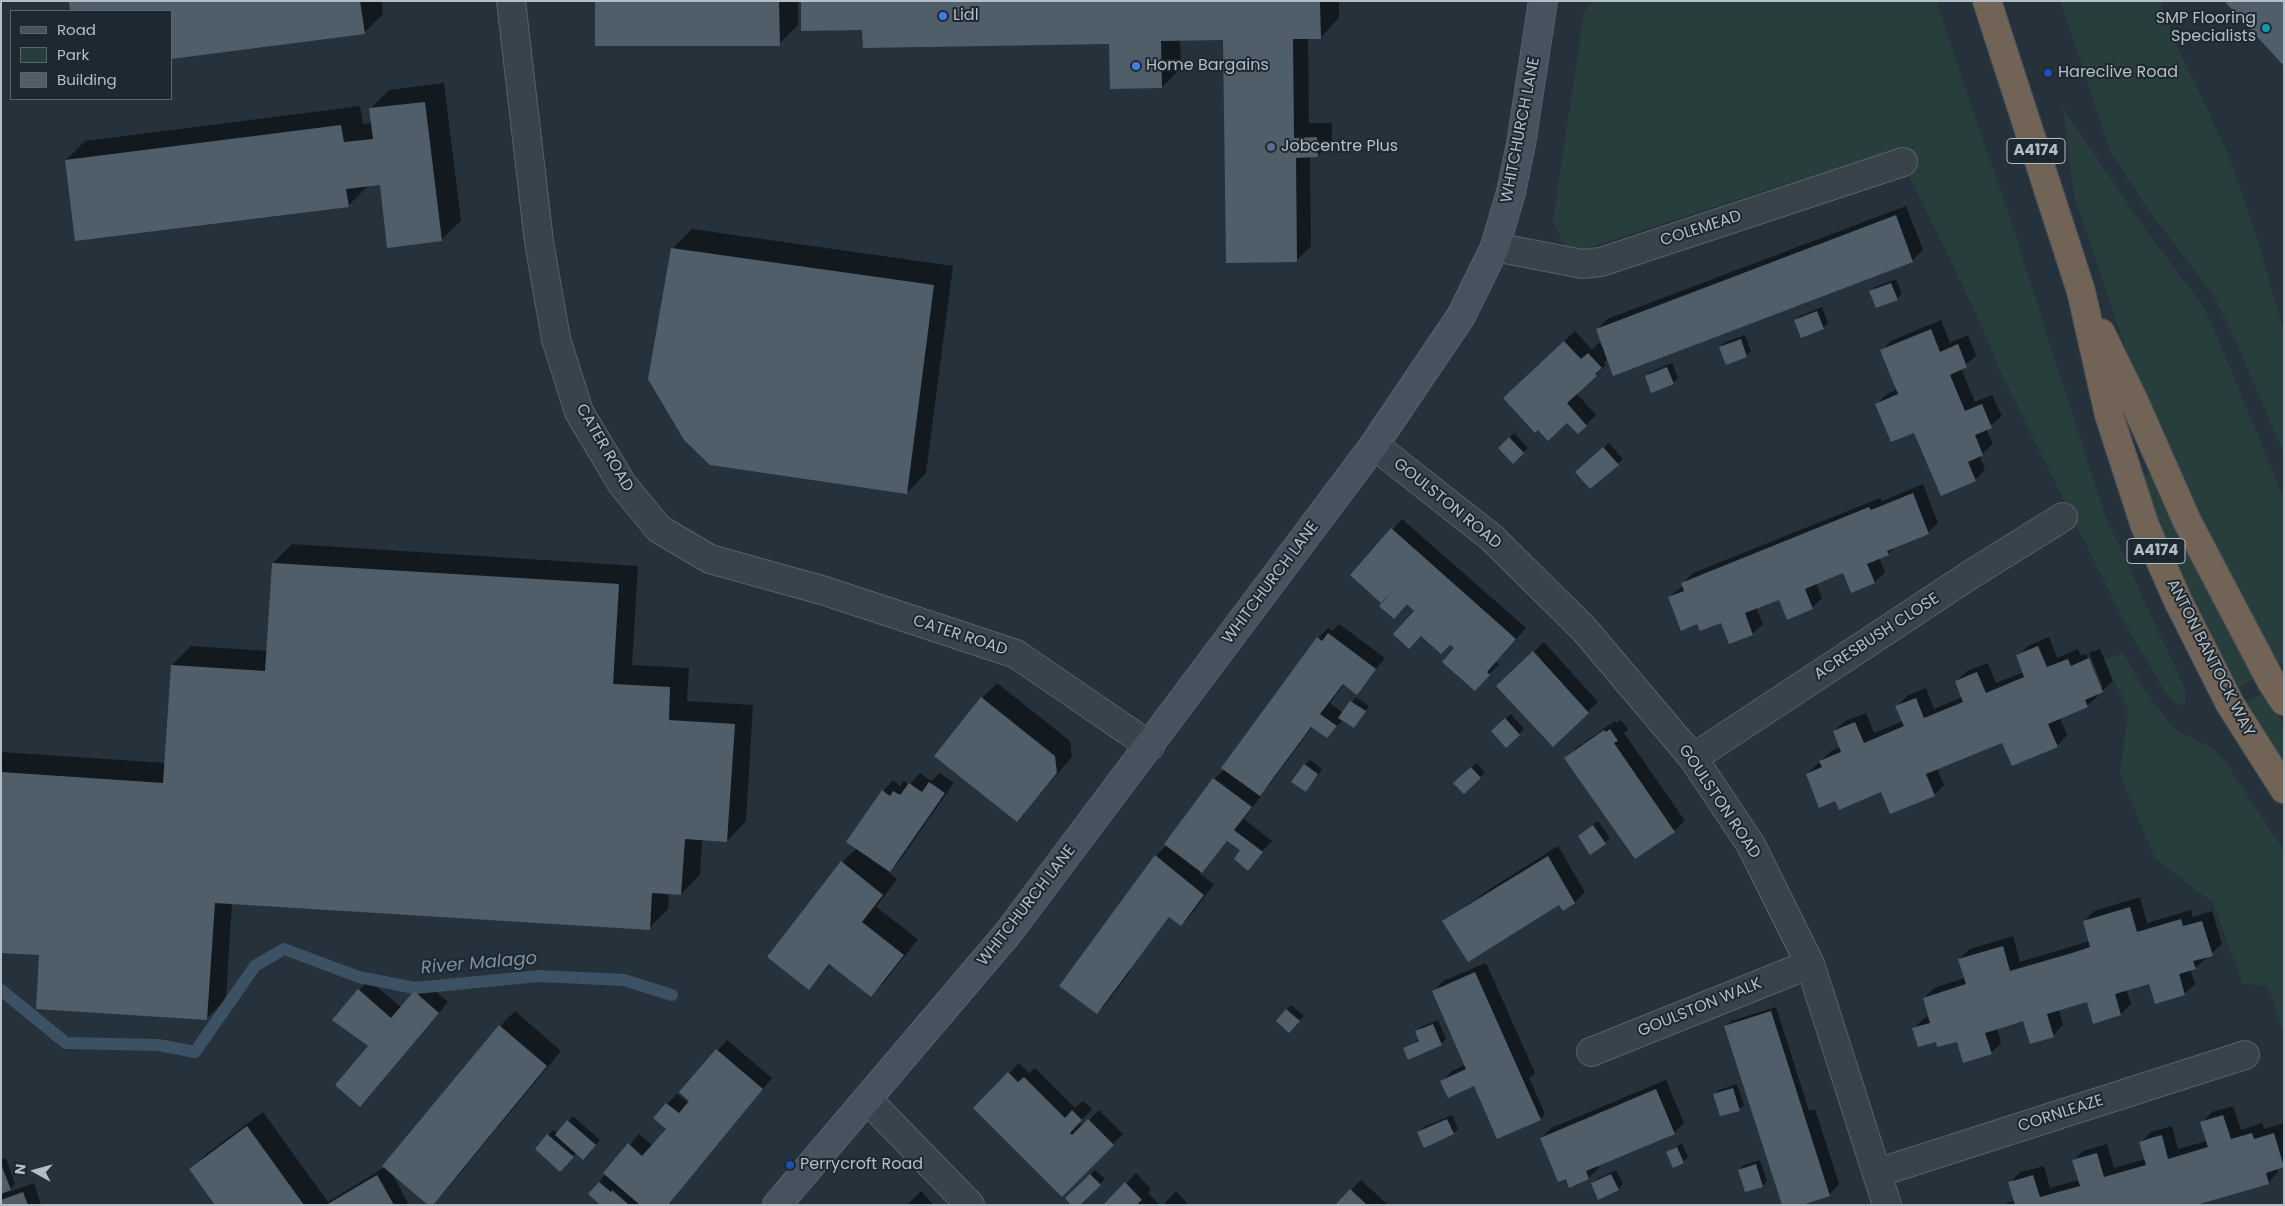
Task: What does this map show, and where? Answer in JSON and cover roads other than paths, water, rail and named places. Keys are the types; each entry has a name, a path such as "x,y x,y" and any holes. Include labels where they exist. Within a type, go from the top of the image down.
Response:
{"highway":[{"name":"ANTON BANTOCK WAY","path":"1990,5 2081,291 2109,415 2145,526 2178,601 2230,704 2284,789"},
{"name":"ANTON BANTOCK WAY","path":"2081,291 2134,401 2187,521 2270,681 2284,700"}],"street":[{"name":"CATER ROAD","path":"511,1 539,242 556,339 579,412 622,484 659,529 710,559 825,591 1016,654 1150,746"},
{"name":"WHITCHURCH LANE","path":"777,1205 1008,933 1374,445 1461,316 1495,247 1511,192 1521,144 1543,1"},
{"name":"COLEMEAD","path":"1495,247 1582,264 1601,262 1903,162"},
{"name":"GOULSTON ROAD","path":"1374,445 1492,538 1584,629 1693,758 1751,845 1810,964 1887,1205"},
{"name":"ACRESBUSH CLOSE","path":"1693,758 2062,517"},
{"name":"GOULSTON WALK","path":"1591,1052 1810,964"},
{"name":"CORNLEAZE","path":"1877,1173 2245,1054"},
{"path":"867,1099 970,1205"}],"waterway":[{"name":"River Malago","path":"1,990 66,1043 158,1045 195,1052 255,966 284,949 359,977 415,988 539,976 624,980 672,995"}],"place":[{"name":"Lidl","path":"943,16"},
{"name":"SMP Flooring Specialists","path":"2266,28"},
{"name":"Home Bargains","path":"1136,66"},
{"name":"Hareclive Road","path":"2048,73"},
{"name":"Jobcentre Plus","path":"1271,147"},
{"name":"Perrycroft Road","path":"790,1165"}]}
